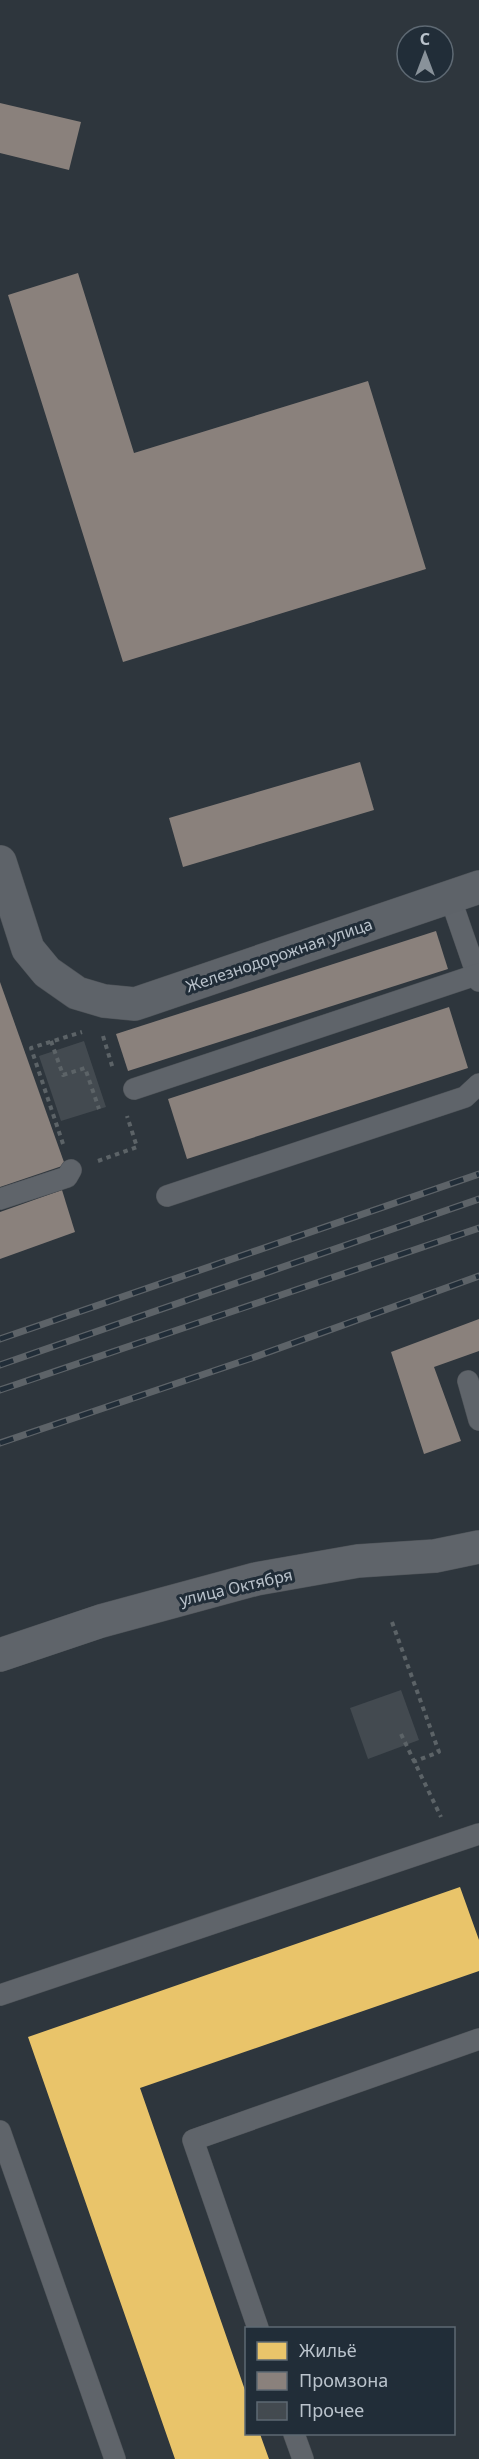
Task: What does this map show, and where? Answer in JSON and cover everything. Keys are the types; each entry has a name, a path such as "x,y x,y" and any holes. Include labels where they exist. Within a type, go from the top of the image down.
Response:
{"street":[{"name":"Железнодорожная улица","path":"0,862 28,949 47,972 76,993 104,1001 135,1004 464,892"},
{"name":"улица Октября","path":"0,1655 101,1621 256,1579 358,1561 435,1556 479,1547"}],"lane":[{"path":"134,1089 478,977 464,892"},
{"path":"167,1196 465,1097 479,1084"},
{"path":"0,1199 67,1177 71,1170"},
{"path":"468,1381 479,1420"},
{"path":"0,1995 479,1834"},
{"path":"258,2327 193,2140 479,2039"},
{"path":"0,2131 115,2459"},
{"path":"295,2435 303,2459"}],"path":[{"path":"100,1026 113,1070"},
{"path":"99,1109 85,1068 63,1075 51,1041 31,1048 71,1170 137,1147 127,1114"},
{"path":"392,1622 439,1752 413,1762"},
{"path":"401,1734 454,1842"}],"building: Жильё":[{"path":"460,1887 479,1940 479,1971 140,2088 245,2390 245,2435 260,2435 269,2459 175,2459 28,2037"}],"building: Промзона":[{"path":"0,103 81,122 69,170 0,153"},
{"path":"78,273 134,453 368,381 426,569 123,662 8,295"},
{"path":"360,762 374,810 183,867 169,818"},
{"path":"436,931 448,969 128,1071 116,1034"},
{"path":"0,982 65,1165 0,1187"},
{"path":"449,1007 468,1068 187,1159 168,1099"},
{"path":"62,1190 75,1232 0,1259 0,1212"},
{"path":"479,1319 479,1351 434,1367 461,1441 424,1454 391,1352"}],"building: Прочее":[{"path":"84,1041 106,1107 61,1121 39,1056"},
{"path":"401,1690 419,1740 368,1759 350,1708"}],"railway":[{"path":"0,1339 479,1174"},
{"path":"0,1365 479,1199"},
{"path":"0,1390 479,1228"},
{"path":"0,1443 252,1358 479,1276"}]}
